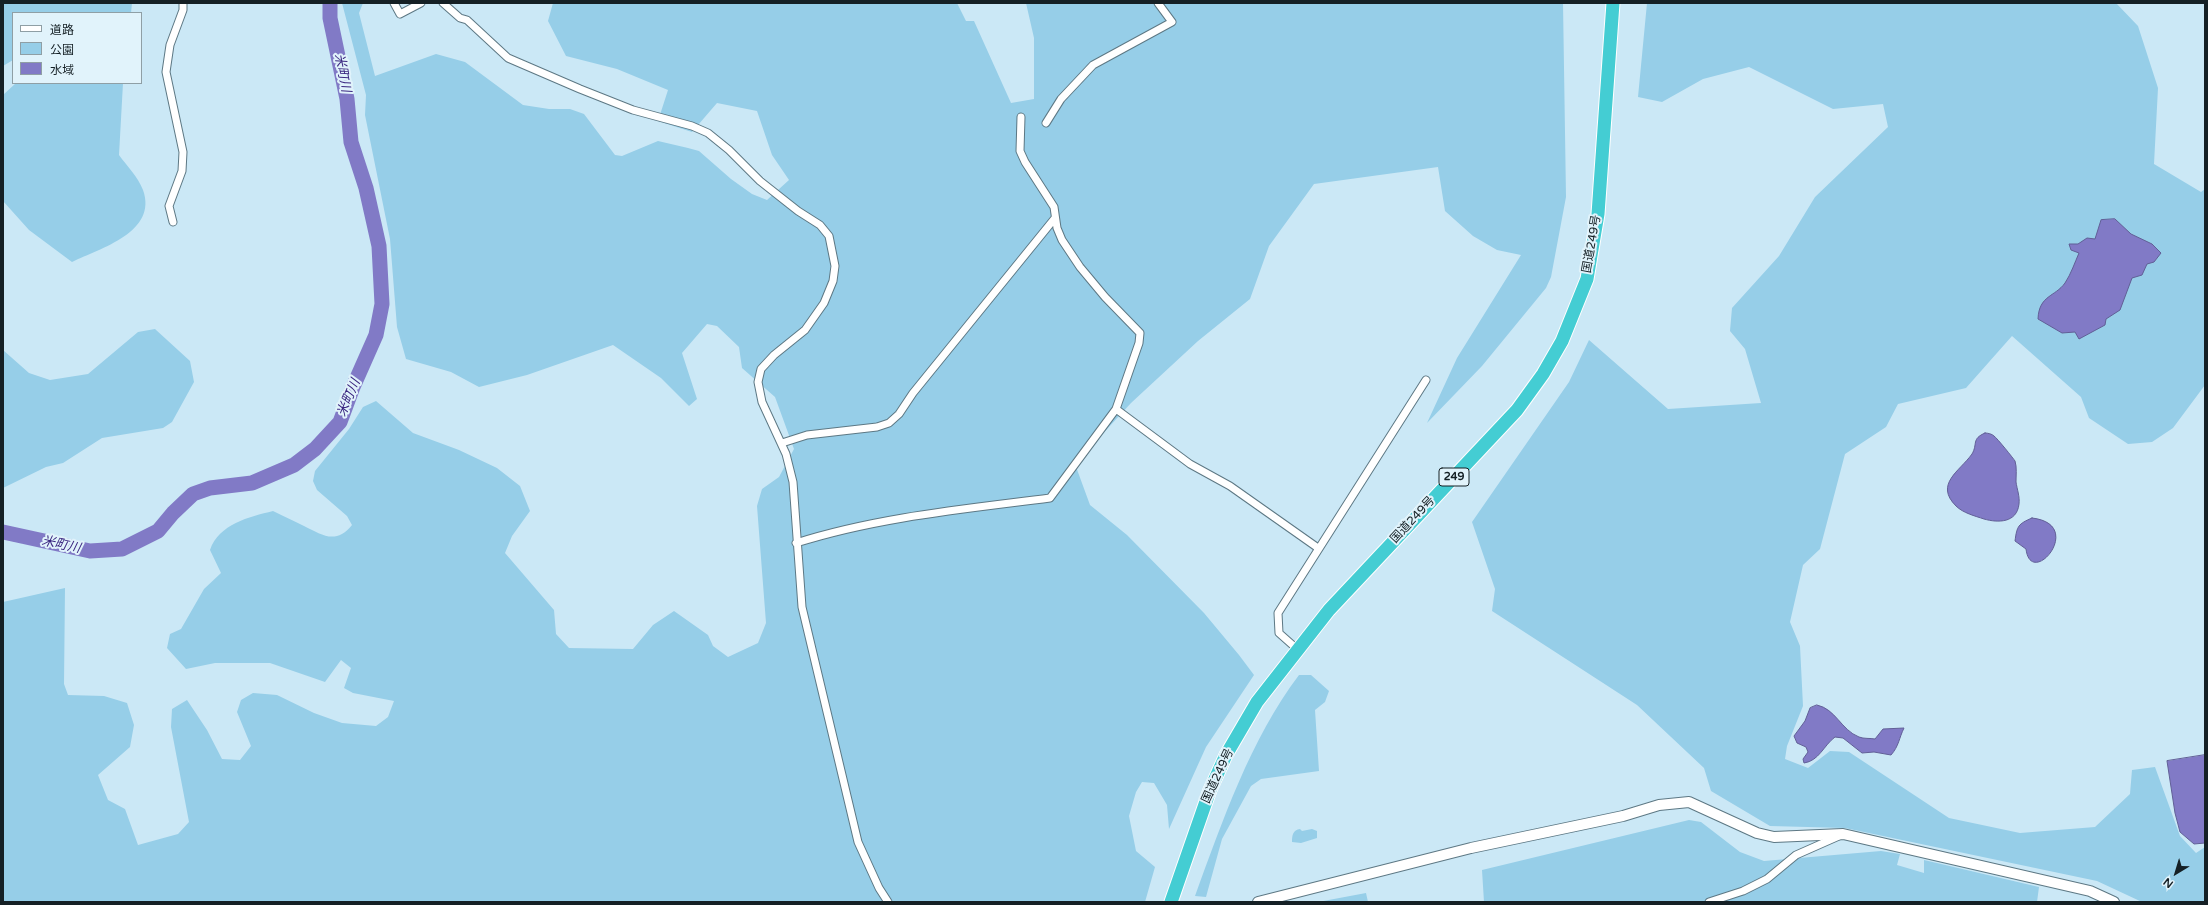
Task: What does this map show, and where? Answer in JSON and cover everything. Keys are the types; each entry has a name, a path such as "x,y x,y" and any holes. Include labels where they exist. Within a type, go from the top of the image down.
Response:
{"highway":[{"name":"国道249号","path":"1171,902 1210,790 1226,755 1257,702 1329,610 1517,410 1542,374 1562,341 1586,279 1598,214 1613,3"}],"street":[{"path":"173,222 169,206 182,170 182,152 166,72 170,45 183,10 184,3"},
{"path":"394,3 400,14 421,3"},
{"path":"443,3 460,18 468,20 508,58 627,107 692,126 708,133 730,150 760,181 798,211 820,225 831,243 835,266 833,281 824,303 805,330 774,355 762,369 758,382 762,402 782,443 793,482 796,543 802,607 858,842 879,888 888,902"},
{"path":"1046,123 1061,99 1093,66 1172,22 1158,3"},
{"path":"796,543 847,528 972,508 1050,498 1116,409 1139,343 1140,333 1105,298 1080,268 1062,240 1055,218 1054,207 1025,162 1020,151 1021,117"},
{"path":"782,443 807,435 877,426 889,423 899,414 913,393 1055,218"},
{"path":"1297,649 1279,633 1278,613 1426,380"},
{"path":"1116,409 1190,464 1230,486 1318,548"},
{"path":"1258,902 1438,856 1623,816 1658,805 1689,802 1757,833 1774,837 1843,834 2090,891 2114,902"},
{"path":"1709,902 1744,891 1766,879 1796,855 1843,834"}],"green space":[{"path":"3,3 132,3 131,12 12,12 12,61 3,66"},
{"path":"342,3 363,3 359,13 375,76 436,54 465,62 523,105 549,109 570,109 584,114 615,155 622,156 658,141 699,151 731,179 752,194 767,200 789,180 772,155 757,111 717,103 692,132 658,121 668,90 617,69 566,56 548,21 553,3 957,3 966,21 974,21 1011,103 1034,99 1034,38 1026,3 1563,3 1566,197 1551,277 1546,288 1482,366 1427,423 1457,358 1521,255 1497,250 1473,236 1445,211 1438,167 1314,184 1269,246 1250,299 1198,341 1131,403 1075,464 1090,505 1127,535 1204,613 1254,675 1206,747 1169,829 1167,805 1154,783 1142,782 1136,792 1129,816 1136,851 1155,867 1145,902 3,902 3,602 65,588 64,684 68,695 104,696 127,703 134,725 130,747 98,775 108,800 125,809 138,845 178,834 189,822 171,727 172,709 187,700 207,730 222,759 240,760 251,746 237,712 241,700 253,693 277,695 314,713 342,723 376,726 388,717 394,701 353,693 344,688 351,668 341,660 325,682 270,663 215,663 186,669 167,648 170,634 181,629 204,589 221,573 210,550 214,541 228,528 245,519 273,511 323,535 340,535 352,525 347,516 317,490 313,481 315,471 349,429 363,407 376,401 413,433 459,450 497,468 520,486 530,511 512,536 505,553 554,610 556,634 569,648 633,649 653,625 674,611 708,635 713,646 728,657 758,643 766,623 757,506 762,489 779,477 794,449 775,397 742,368 739,347 717,326 707,324 682,353 697,399 689,406 661,378 613,345 527,375 479,387 451,372 406,359 397,327 390,239 365,115 366,95"},
{"path":"1647,3 2116,3 2138,26 2158,88 2154,164 2201,192 2205,189 2205,385 2173,428 2152,442 2128,444 2089,418 2081,397 2012,336 1966,388 1898,404 1886,427 1845,454 1820,549 1803,565 1790,622 1800,646 1803,706 1787,746 1785,759 1808,768 1830,751 1849,752 1949,818 2020,833 2095,827 2130,794 2132,770 2155,767 2180,836 2196,853 2205,847 2205,902 2142,902 2097,881 1845,828 1770,826 1711,791 1704,768 1637,705 1492,611 1495,589 1472,522 1569,382 1589,340 1668,409 1761,403 1745,349 1730,331 1732,308 1779,256 1815,197 1888,127 1883,104 1833,109 1749,67 1703,79 1662,102 1638,97"},
{"path":"15,84 123,84 119,155 141,185 145,205 142,217 135,228 111,244 72,262 29,230 3,201 3,95"},
{"path":"155,329 190,361 194,382 172,422 163,428 102,438 63,463 46,467 3,488 3,350 29,373 50,380 88,374 138,332"},
{"path":"1299,675 1311,675 1329,691 1325,702 1315,710 1319,771 1261,779 1251,786 1222,839 1206,897 1195,896 1227,810 1252,753 1266,726"},
{"path":"1689,820 1701,822 1740,852 1764,861 1881,851 1900,854 1897,865 1924,873 1924,860 2039,887 2037,902 1484,902 1482,870"},
{"path":"1300,829 1302,831 1312,829 1317,831 1317,838 1301,843 1292,842 1293,833"},
{"path":"1366,893 1368,902 1318,902"}],"water":[{"path":"2115,219 2131,234 2152,244 2161,253 2154,262 2147,264 2142,275 2132,278 2120,310 2106,319 2105,325 2079,339 2075,332 2062,333 2038,319 2041,305 2065,283 2079,253 2071,250 2069,244 2078,244 2087,238 2095,239 2101,220"},
{"path":"1985,433 1993,435 2016,463 2016,482 2019,504 2015,515 2006,520 1989,520 1966,512 1956,506 1950,498 1948,491 1948,484 1951,478 1972,454 1978,437"},
{"path":"2032,518 2048,523 2055,531 2056,541 2052,551 2045,559 2037,562 2030,560 2026,549 2015,541 2019,526"},
{"path":"1817,705 1824,707 1848,730 1861,738 1875,739 1883,729 1904,728 1894,752 1891,755 1874,752 1862,753 1843,738 1835,737 1818,756 1809,762 1804,763 1803,759 1808,752 1806,747 1797,743 1794,736 1805,721 1810,708"},
{"path":"2205,755 2205,843 2194,844 2180,832 2175,813 2167,761"}],"waterway":[{"name":"米町川","path":"3,532 90,551 122,549 158,531 173,513 193,494 210,488 252,483 294,465 315,449 340,422 353,387 376,335 382,304 379,246 366,188 351,142 347,99 330,18 330,3"}]}
